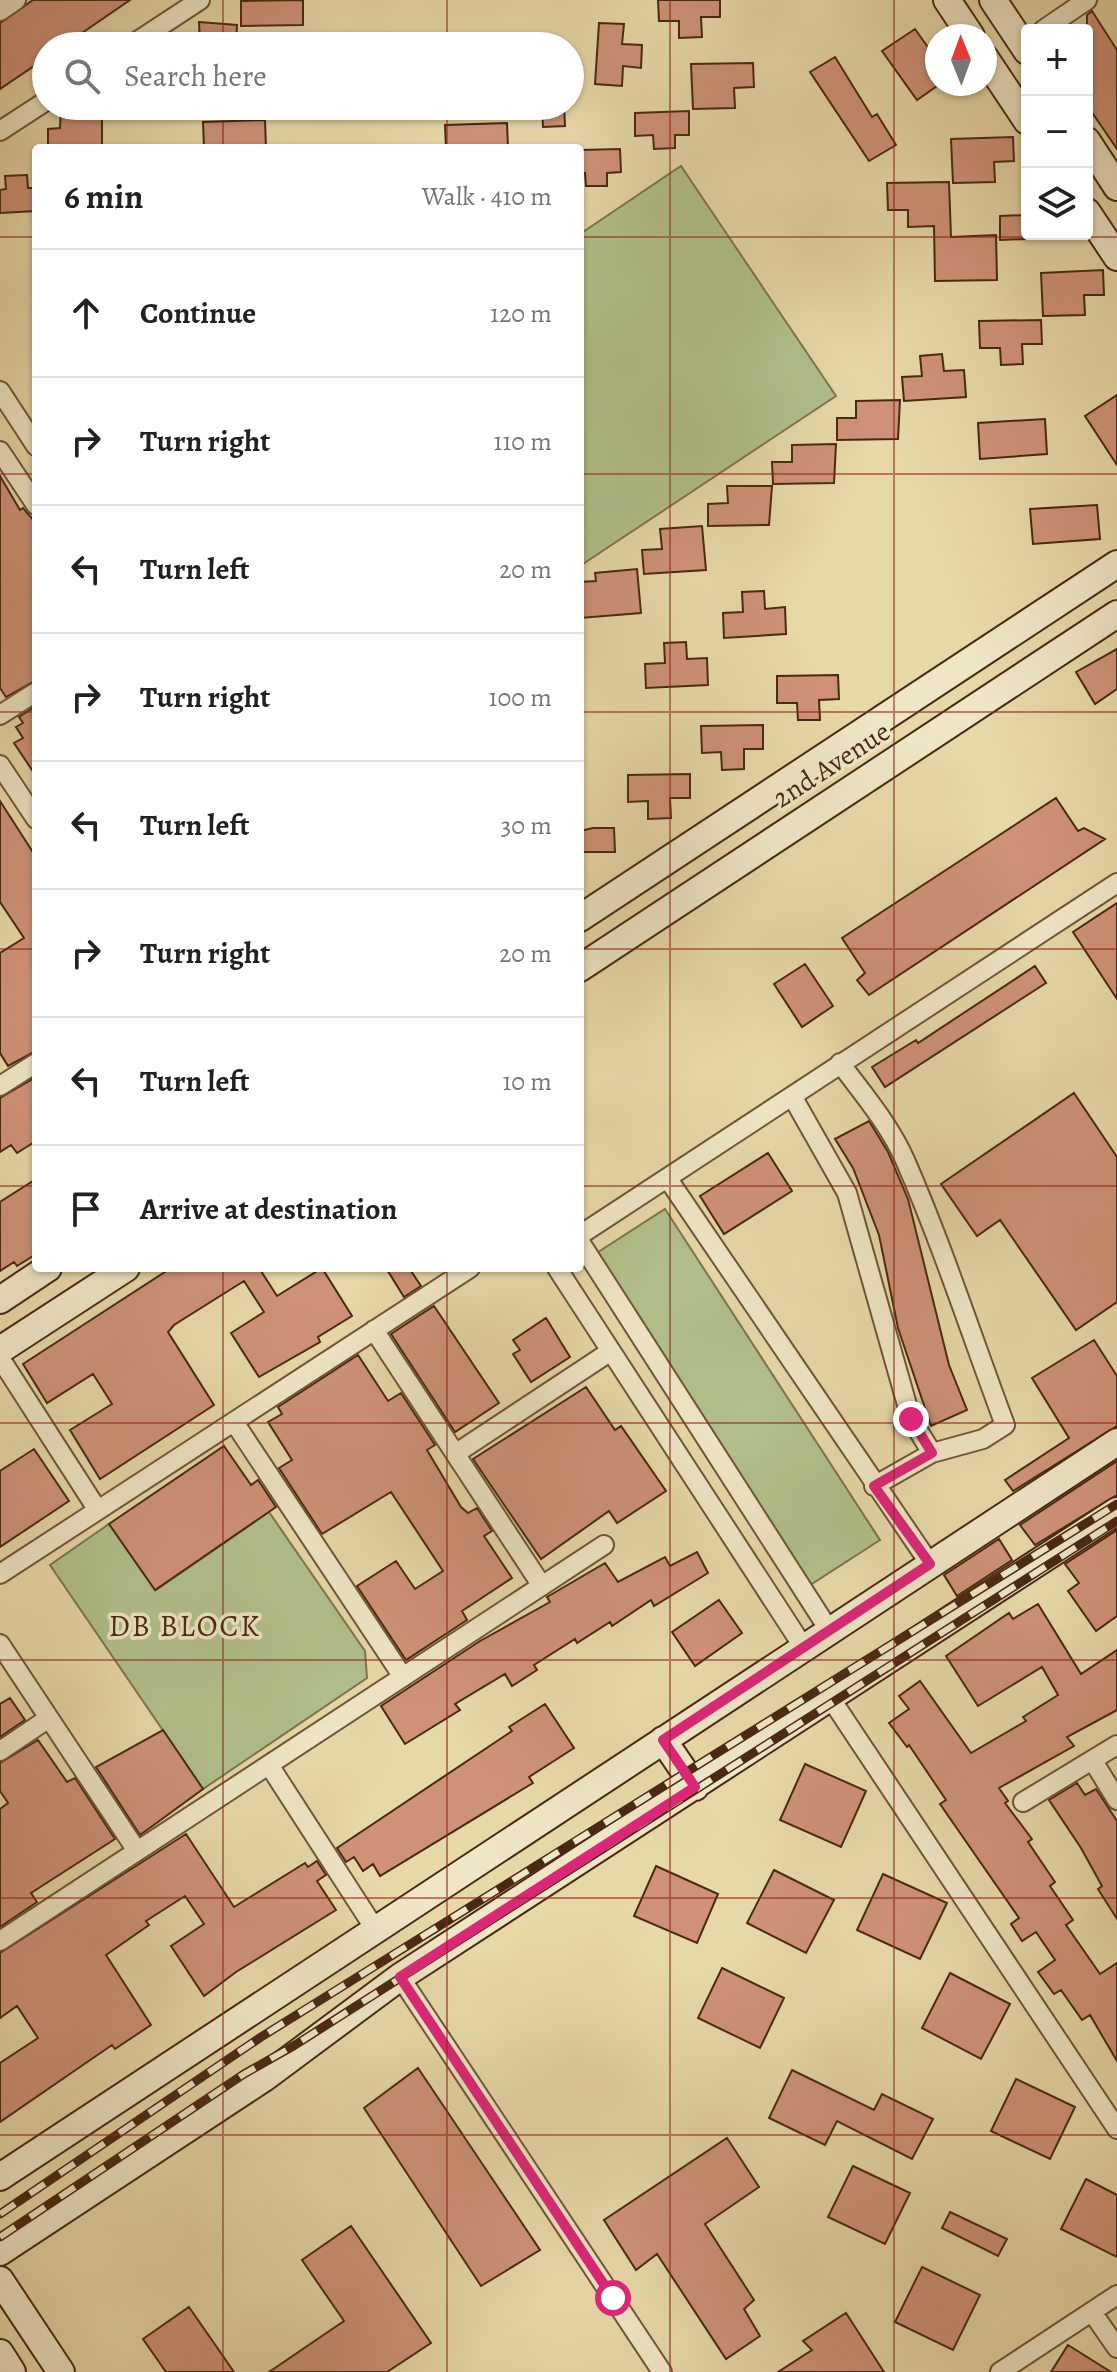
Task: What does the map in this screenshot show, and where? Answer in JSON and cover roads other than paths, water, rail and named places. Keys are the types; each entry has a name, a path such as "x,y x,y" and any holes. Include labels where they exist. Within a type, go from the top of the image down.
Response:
{"main road":[{"path":"947,0 963,24"},
{"path":"993,0 1021,31"},
{"path":"997,76 1021,112"},
{"path":"1093,150 1117,187"},
{"path":"1093,221 1117,257"},
{"name":"2nd Avenue","path":"584,915 1117,564"},
{"name":"2nd Avenue","path":"584,965 1117,614"},
{"path":"0,1300 42,1272"},
{"path":"0,1350 120,1272"},
{"path":"0,2177 1117,1442"},
{"path":"0,2252 264,2078 400,1977 1117,1511"},
{"path":"663,1740 695,1787"},
{"path":"0,2280 61,2372"},
{"path":"0,2353 12,2372"}],"street":[{"path":"0,11 16,0"},
{"path":"151,32 200,0"},
{"path":"1054,24 1087,0"},
{"path":"0,131 32,110"},
{"path":"0,391 32,440"},
{"path":"0,451 32,499"},
{"path":"0,715 32,695"},
{"path":"0,765 32,813"},
{"path":"584,1232 1117,883"},
{"path":"840,1063 882,1119 904,1159 1005,1425 983,1439 932,1453 874,1486"},
{"path":"3,1078 32,1065"},
{"path":"792,1096 847,1193 911,1419 932,1453"},
{"path":"668,1179 874,1486 930,1564"},
{"path":"584,1248 829,1630"},
{"path":"0,1574 464,1272"},
{"path":"560,1272 804,1648"},
{"path":"572,1291 599,1272"},
{"path":"374,1330 542,1586"},
{"path":"455,1454 611,1351"},
{"path":"0,1358 97,1509"},
{"path":"234,1422 403,1677"},
{"path":"0,1941 604,1545"},
{"path":"0,1644 137,1851"},
{"path":"829,1696 1114,2117"},
{"path":"0,1751 49,1718"},
{"path":"1023,1802 1117,1745"},
{"path":"1093,1761 1117,1800"},
{"path":"269,1765 375,1929"},
{"path":"400,1977 662,2372"},
{"path":"1000,2372 1117,2295"},
{"path":"1092,2312 1117,2348"}],"railway":[{"path":"0,2214 261,2037 1117,1504"},
{"path":"0,2237 244,2074 295,2045 1117,1521"}],"district":[{"name":"DB BLOCK","path":"185,1626"}]}
